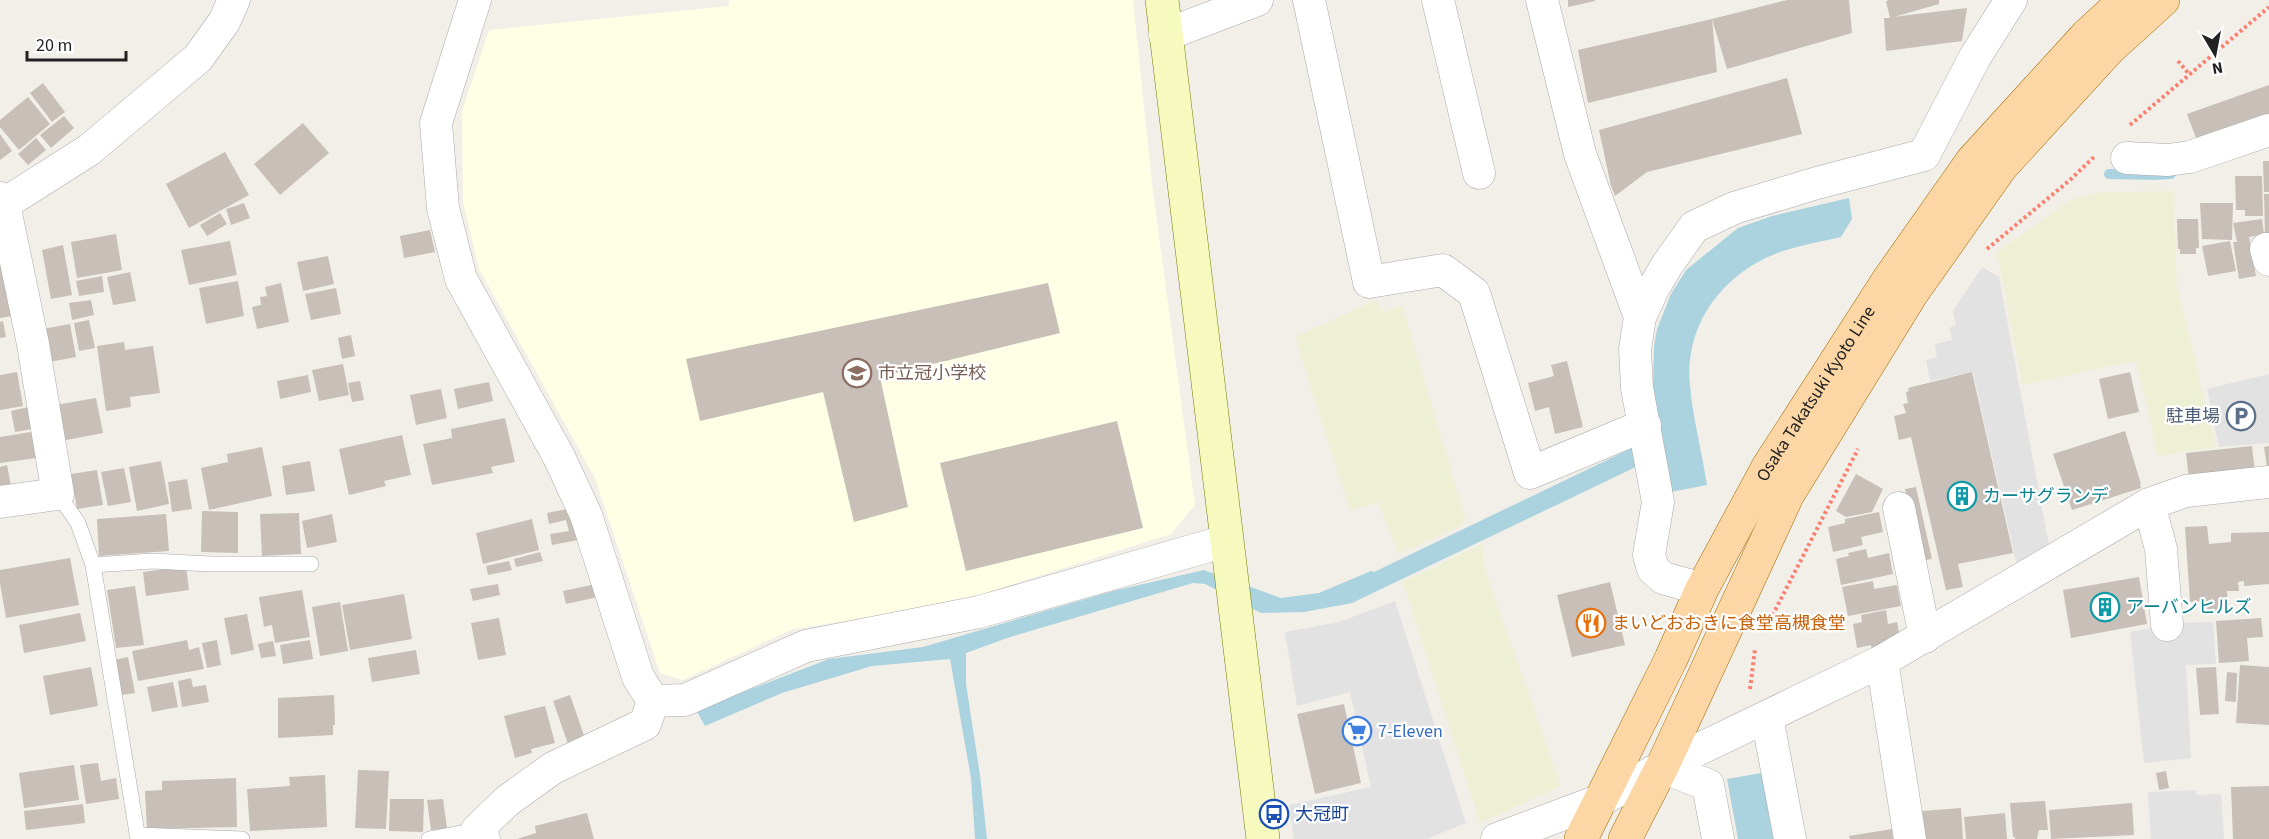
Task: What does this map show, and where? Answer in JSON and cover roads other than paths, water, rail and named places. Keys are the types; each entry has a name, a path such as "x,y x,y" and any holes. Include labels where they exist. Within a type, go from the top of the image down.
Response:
{"main road":[{"name":"Osaka Takatsuki Kyoto Line","path":"1581,839 1671,659 1702,589 1768,467 1889,279 1972,161 2087,35 2125,0"},
{"name":"Osaka Takatsuki Kyoto Line","path":"1625,839 1662,766 1788,494 1912,293 2001,167 2109,49 2163,0"}],"street":[{"path":"0,502 58,494 33,344 2,201 89,150 198,58 224,22 234,0"},
{"path":"475,0 436,123 443,208 461,279 559,457 586,515 638,677 653,701"},
{"path":"1162,0 1263,839"},
{"path":"1165,35 1257,0"},
{"path":"1309,0 1369,282 1443,270 1474,293 1530,473 1645,429"},
{"path":"1438,0 1479,173"},
{"path":"1542,0 1580,154 1640,317"},
{"path":"1702,589 1663,578 1653,569 1650,562 1649,549 1658,502 1637,388 1636,340 1640,317 1667,265 1694,227 1734,208 1924,155 1975,57 2011,0"},
{"path":"2117,147 2168,160 2190,158 2269,130"},
{"path":"2269,249 2266,249 2269,260"},
{"path":"1497,839 1601,800 1662,766 1882,661 2149,504 2186,491 2269,482"},
{"path":"2149,504 2161,549 2167,625"},
{"path":"1899,508 1925,637"},
{"path":"653,701 685,700 806,646 979,612 1228,556"},
{"path":"1882,661 1910,839"},
{"path":"481,835 507,801 553,768 645,724 653,701"},
{"path":"1767,717 1790,839"},
{"path":"1662,766 1708,785 1718,839"}],"lane":[{"path":"58,494 78,523 93,565 138,837 242,839"},
{"path":"93,565 153,561 210,564 311,564"},
{"path":"429,839 481,835"}],"water":[{"path":"1849,198 1852,219 1841,237 1775,254 1755,264 1722,290 1700,324 1693,344 1690,386 1707,485 1671,492 1668,465 1640,465 1352,603 1304,612 1261,613 1205,584 1193,583 1010,637 966,653 966,684 987,839 975,839 971,778 950,659 872,666 782,693 705,726 696,710 829,659 923,647 1113,591 1204,570 1281,598 1319,593 1371,571 1374,572 1632,448 1653,387 1654,346 1657,329 1671,294 1686,270 1738,228 1772,216"},
{"path":"1767,772 1779,839 1738,839 1727,779"}],"waterway":[{"path":"2109,174 2171,174"}],"place":[{"name":"市立冠小学校","path":"857,373"},
{"name":"駐車場","path":"2241,416"},
{"name":"カーサグランデ","path":"1962,496"},
{"name":"アーバンヒルズ","path":"2105,607"},
{"name":"まいどおおきに食堂高槻食堂","path":"1591,623"},
{"name":"7-Eleven","path":"1357,731"},
{"name":"大冠町","path":"1274,814"}]}
